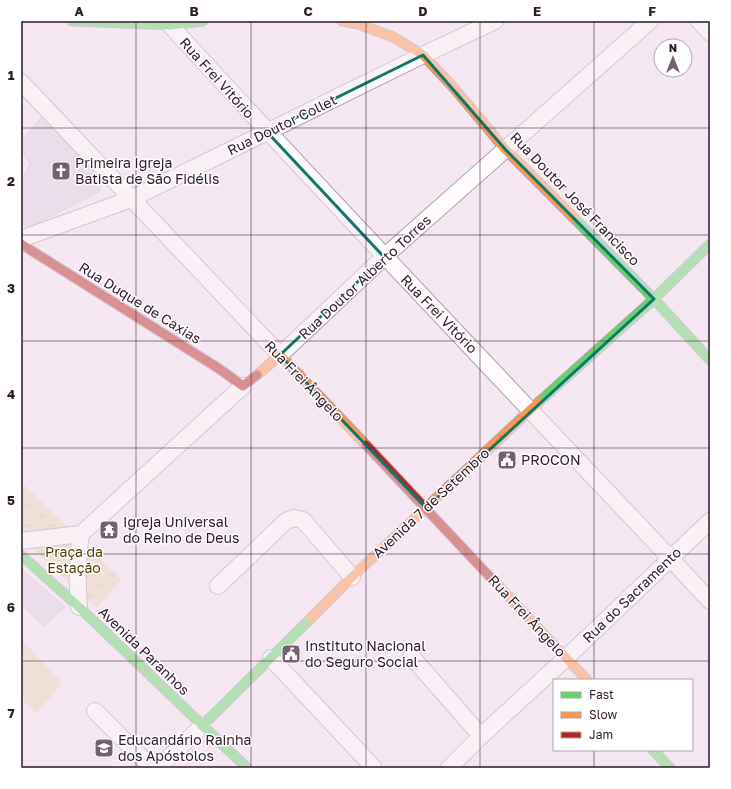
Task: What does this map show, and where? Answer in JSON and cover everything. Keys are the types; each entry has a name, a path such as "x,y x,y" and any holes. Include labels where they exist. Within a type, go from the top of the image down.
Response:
{"main road":[{"path":"72,21 170,25 203,21"},
{"name":"Rua Doutor José Francisco","path":"342,21 358,24 393,37 423,55 454,88 506,149 654,299 710,360"},
{"name":"Rua Duque de Caxias","path":"21,244 244,386"},
{"name":"Avenida 7 de Setembro","path":"202,726 352,577 530,410 654,299 710,244"},
{"name":"Rua Doutor Alberto Torres","path":"244,386 280,355"},
{"name":"Rua Frei Ângelo","path":"280,355 586,679"},
{"name":"Avenida Paranhos","path":"21,555 79,607 247,768"},
{"path":"654,751 670,768"}],"street":[{"name":"Rua Doutor Collet","path":"21,239 131,199 495,21"},
{"name":"Rua Doutor Alberto Torres","path":"280,355 384,257 650,21"},
{"path":"699,21 710,33"},
{"name":"Rua Frei Vitório","path":"170,25 267,132 384,257 710,601"},
{"name":"Rua Frei Ângelo","path":"21,82 280,355"},
{"name":"Rua Doutor Alberto Torres","path":"81,534 244,386"},
{"path":"218,586 286,521 294,518 303,520 352,577"},
{"name":"Rua do Sacramento","path":"449,768 481,736 566,658 710,521"},
{"path":"21,541 81,534 77,571 79,607"},
{"path":"411,656 481,736"},
{"path":"271,658 374,768"},
{"path":"95,710 152,768"},
{"name":"Avenida 7 de Setembro","path":"158,768 202,726"}],"highlighted area":[{"path":"423,55 505,149 654,299 426,508 280,355 384,257 267,132"}],"green space":[{"name":"Praça da Estação","path":"24,485 122,580 96,608 21,537 21,488"},
{"path":"21,639 62,683 36,714 21,698"}],"building":[{"name":"Primeira Igreja Batista de São Fidélis","path":"43,115 103,179 99,192 28,228 21,224 21,179 30,164 21,150 21,142"},
{"path":"21,569 65,607 44,626 21,604"}],"traffic: fast":[{"path":"72,21 170,25 203,21"},
{"path":"574,218 654,299 710,360"},
{"path":"539,402 654,299 710,244"},
{"path":"21,555 79,607 247,768"},
{"path":"202,726 311,618"},
{"path":"654,751 670,768"}],"traffic: slow":[{"path":"342,21 358,24 393,37 423,55 454,88 505,149 574,218"},
{"path":"257,375 280,355 366,445"},
{"path":"311,618 352,577 539,402"},
{"path":"490,577 586,679"}],"traffic: jam":[{"path":"21,244 218,368 243,386 257,375"},
{"path":"366,445 490,577"}],"place":[{"name":"Primeira Igreja Batista de São Fidélis","path":"61,171"},
{"name":"PROCON","path":"507,460"},
{"name":"Igreja Universal do Reino de Deus","path":"109,530"},
{"name":"Instituto Nacional do Seguro Social","path":"291,654"},
{"name":"Educandário Rainha dos Apóstolos","path":"104,748"}]}
